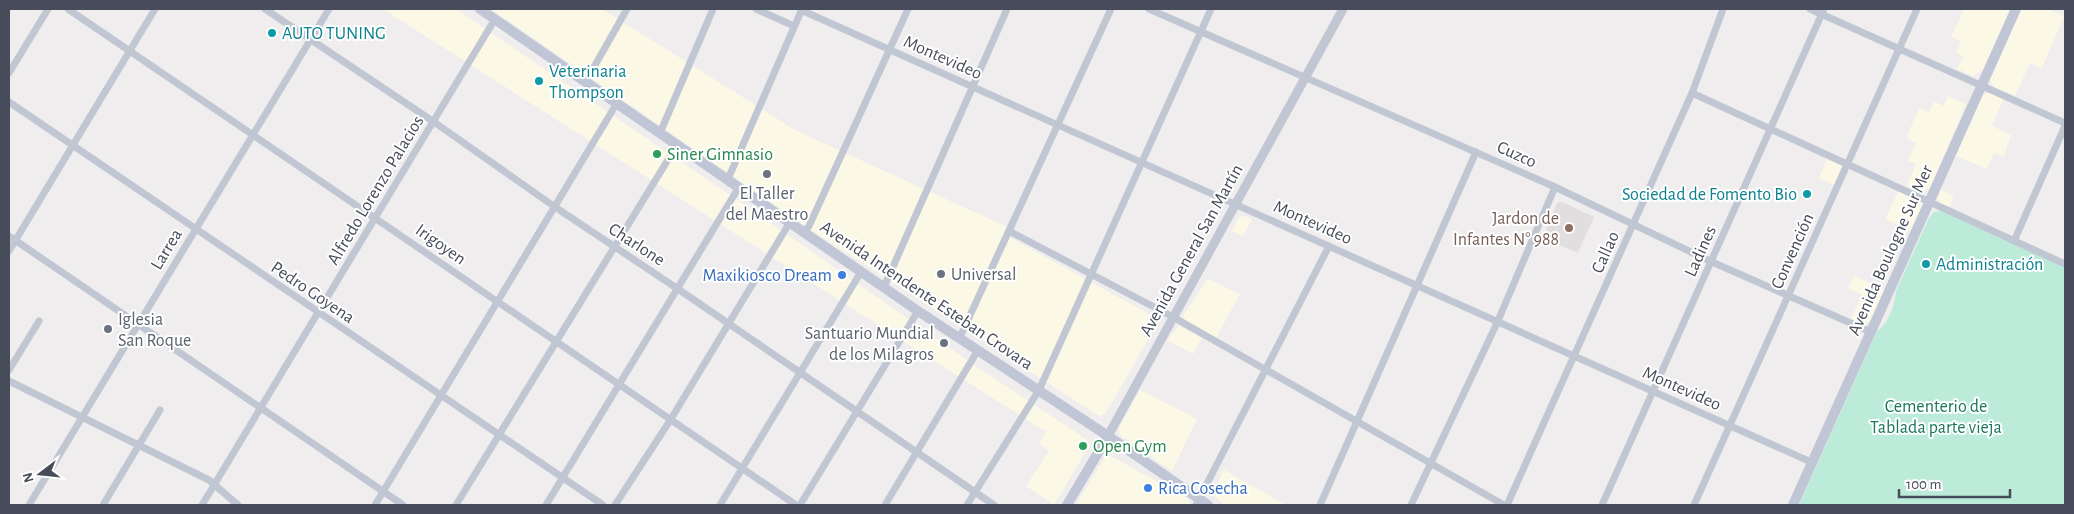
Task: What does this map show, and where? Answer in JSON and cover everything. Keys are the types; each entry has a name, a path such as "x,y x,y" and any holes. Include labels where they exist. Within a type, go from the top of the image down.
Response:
{"main road":[{"name":"Avenida Intendente Esteban Crovara","path":"480,9 918,311 1108,436 1201,503"},
{"name":"Avenida Boulogne Sur Mer","path":"1793,505 2016,9"},
{"name":"Avenida General San Martín","path":"1066,505 1108,436"}],"street":[{"path":"9,74 48,9"},
{"name":"Irigoyen","path":"68,9 796,505"},
{"path":"9,250 155,9"},
{"name":"Charlone","path":"265,9 434,122 555,208 678,289 858,414 994,505"},
{"name":"Larrea","path":"29,505 329,9"},
{"path":"586,81 627,9"},
{"path":"660,133 713,9"},
{"path":"756,9 794,26"},
{"path":"728,179 801,9"},
{"name":"Montevideo","path":"801,9 1812,462"},
{"path":"804,232 809,226 908,9"},
{"path":"884,287 1007,9"},
{"path":"960,338 1110,9"},
{"name":"Cuzco","path":"1149,9 1555,187 1712,262 1870,332"},
{"path":"967,505 1039,390 1211,9"},
{"name":"Avenida General San Martín","path":"1108,436 1343,9"},
{"name":"Callao","path":"1506,505 1692,93 1723,9"},
{"path":"1810,9 1823,11 1898,49 2065,125 2014,241"},
{"name":"Convención","path":"1694,505 1917,9"},
{"name":"Ladines","path":"1602,505 1823,11"},
{"name":"Alfredo Lorenzo Palacios","path":"202,505 495,19"},
{"path":"1692,93 2065,264"},
{"name":"Pedro Goyena","path":"9,102 603,505"},
{"path":"374,505 617,103"},
{"path":"456,505 677,145"},
{"path":"1320,505 1476,152"},
{"path":"546,505 621,385 739,187"},
{"path":"1411,505 1498,322 1555,187"},
{"path":"615,505 671,419 790,222"},
{"path":"1009,231 1173,317 1430,465 1506,505"},
{"path":"9,236 402,505"},
{"path":"1201,503 1265,370 1329,246"},
{"path":"720,505 861,272"},
{"path":"800,505 858,414 918,311"},
{"path":"9,370 39,321"},
{"path":"885,505 978,350"},
{"path":"9,381 215,484 238,505"},
{"path":"103,505 160,410"}],"shaded area":[{"path":"383,9 456,9 742,203 980,369 1088,440 1089,446 1054,505 1026,486 1049,451 1039,443 1046,432"},
{"path":"491,9 602,9 795,130 1007,227 1004,234 1154,317 1158,322 1106,413 1099,416 796,220"},
{"path":"1964,9 2010,9 1983,70 1973,76 1957,69 1963,56 1956,53 1961,41 1951,37"},
{"path":"2021,9 2053,9 2053,11 2064,17 2042,68 2030,63 2015,96 1994,87 1990,80"},
{"path":"1991,92 2004,98 1992,126 2011,135 2004,157 1994,153 1987,169 1956,156 1982,95"},
{"path":"1948,96 1966,104 1929,190 1922,192 1907,185 1916,164 1908,161 1916,143 1906,138 1919,108 1929,112 1934,101 1943,106"},
{"path":"1827,159 1842,166 1834,185 1819,178"},
{"path":"1899,190 1923,204 1911,231 1885,219"},
{"path":"1941,190 1954,196 1949,208 1939,203 1938,197"},
{"name":"Jardon de Infantes N° 988","path":"1562,202 1594,217 1578,253 1543,238 1557,203"},
{"path":"1246,216 1252,219 1243,236 1232,231 1239,217"},
{"path":"1854,276 1885,290 1871,321 1865,324 1851,319 1862,295 1848,288"},
{"path":"1208,279 1240,294 1216,338 1185,320 1183,315"},
{"path":"1179,326 1202,338 1193,354 1167,340"},
{"path":"1140,390 1197,419 1172,471 1121,436 1119,432 1119,428"},
{"path":"1111,456 1188,499 1191,505 1076,505 1105,457"},
{"path":"1223,470 1286,505 1224,505 1213,495"}],"green space":[{"name":"Cementerio de Tablada parte vieja","path":"1941,211 2065,267 2065,505 1799,505 1877,331 1891,313 1896,291 1929,218 1934,212"}],"place":[{"name":"AUTO TUNING","path":"272,33"},
{"name":"Veterinaria Thompson","path":"539,81"},
{"name":"Siner Gimnasio","path":"657,154"},
{"name":"El Taller del Maestro","path":"767,174"},
{"name":"Sociedad de Fomento Bio","path":"1807,194"},
{"name":"Jardon de Infantes N° 988","path":"1569,228"},
{"name":"Administración","path":"1926,264"},
{"name":"Universal","path":"941,274"},
{"name":"Maxikiosco Dream","path":"842,275"},
{"name":"Iglesia San Roque","path":"108,329"},
{"name":"Santuario Mundial de los Milagros","path":"944,343"},
{"name":"Open Gym","path":"1083,446"},
{"name":"Rica Cosecha","path":"1148,488"}]}
